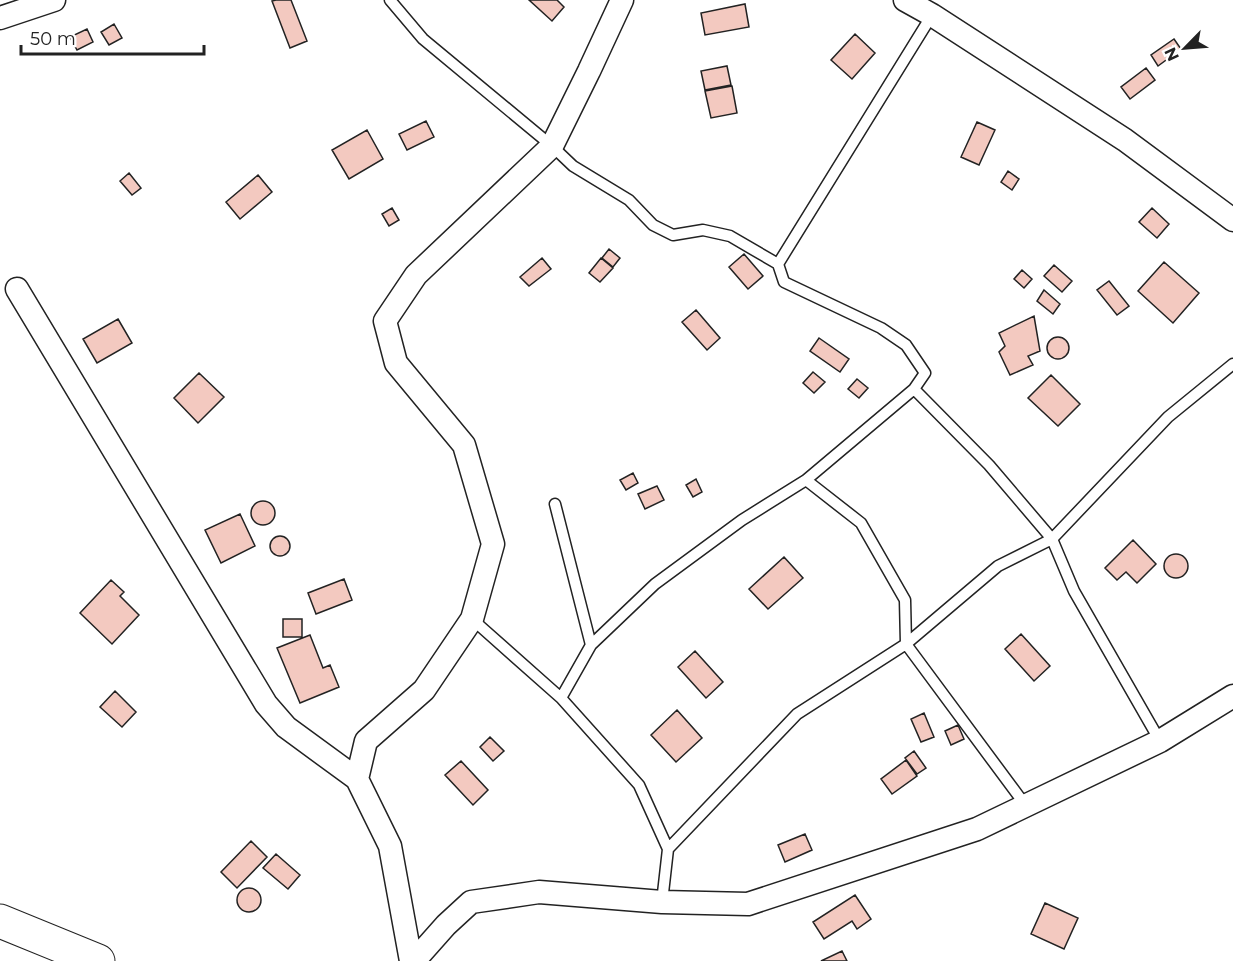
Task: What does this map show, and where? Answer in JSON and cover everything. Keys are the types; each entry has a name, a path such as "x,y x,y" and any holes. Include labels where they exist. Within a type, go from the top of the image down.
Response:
{"main road":[{"path":"0,921 98,961"}],"street":[{"path":"0,18 54,0"},
{"path":"357,779 366,741 424,690 472,619 493,544 464,445 396,363 385,321 416,275 552,146 622,0"},
{"path":"904,0 932,15 1125,140 1233,220"},
{"path":"17,289 266,704 286,727 357,779 390,846 412,961"},
{"path":"412,961 471,902 539,892 662,902 748,904 977,829 1160,741 1233,696"}],"lane":[{"path":"390,0 423,39 573,166 629,200 653,225 673,235 703,230 730,236 778,264 784,282 881,328 906,345 926,373 914,389 806,480 741,520 655,584 591,645 561,698"},
{"path":"778,264 932,15"},
{"path":"668,849 797,714 906,644 998,566 1052,539 1168,417 1233,364"},
{"path":"914,389 989,465 1052,539 1074,591 1160,741"},
{"path":"806,480 861,523 905,600 906,644 1026,807"},
{"path":"555,504 591,645"},
{"path":"472,619 561,698 639,785 668,849 662,902"}],"building":[{"path":"291,0 307,41 290,48 272,1"},
{"path":"529,0 557,0 564,7 552,21"},
{"path":"745,4 749,27 705,35 701,13"},
{"path":"114,24 122,38 109,45 101,32"},
{"path":"87,29 93,42 77,50 70,37"},
{"path":"855,34 875,53 852,79 831,60"},
{"path":"1174,39 1181,49 1158,66 1151,55"},
{"path":"727,66 731,85 705,90 701,71"},
{"path":"1146,68 1155,80 1130,99 1121,87"},
{"path":"732,86 737,113 711,118 705,91"},
{"path":"426,121 434,137 407,150 399,134"},
{"path":"977,122 995,130 979,165 961,157"},
{"path":"367,130 383,159 349,179 332,150"},
{"path":"1008,171 1019,179 1012,190 1001,182"},
{"path":"129,173 141,188 132,195 120,181"},
{"path":"258,175 272,192 240,219 226,202"},
{"path":"392,208 399,220 389,226 382,214"},
{"path":"1152,208 1169,224 1157,238 1139,222"},
{"path":"609,249 620,258 613,267 602,258"},
{"path":"744,254 763,276 748,289 729,267"},
{"path":"542,258 551,269 529,286 520,277"},
{"path":"601,258 613,268 600,282 589,273"},
{"path":"1164,262 1199,293 1173,323 1138,291"},
{"path":"1054,265 1072,281 1062,292 1044,276"},
{"path":"1022,270 1032,279 1024,288 1014,279"},
{"path":"1109,281 1129,306 1117,315 1097,290"},
{"path":"1044,290 1060,304 1053,314 1037,301"},
{"path":"696,310 720,338 707,350 682,322"},
{"path":"1034,316 1040,351 1028,356 1033,365 1010,375 999,352 1005,346 999,333"},
{"path":"118,319 132,343 97,363 83,339"},
{"path":"1054,337 1062,337 1069,344 1069,352 1062,359 1054,359 1047,352 1047,344"},
{"path":"819,338 849,359 840,372 810,351"},
{"path":"813,372 825,382 814,393 803,383"},
{"path":"199,373 224,397 198,423 174,398"},
{"path":"1051,375 1080,404 1058,426 1028,398"},
{"path":"857,379 868,388 859,398 848,389"},
{"path":"633,473 638,483 626,490 620,480"},
{"path":"696,479 702,492 693,497 686,485"},
{"path":"657,486 664,500 645,509 638,494"},
{"path":"263,501 271,505 275,513 271,521 263,525 255,521 251,513 255,505"},
{"path":"240,514 255,546 221,563 205,530"},
{"path":"280,536 287,539 290,546 287,553 280,556 273,553 270,546 273,539"},
{"path":"1133,540 1156,564 1137,583 1126,572 1117,580 1105,568"},
{"path":"1176,554 1184,558 1188,566 1184,574 1176,578 1168,574 1164,566 1168,558"},
{"path":"784,557 803,578 768,609 749,589"},
{"path":"344,579 352,600 316,614 308,593"},
{"path":"111,580 124,592 120,596 139,615 112,644 80,613"},
{"path":"283,619 302,619 302,637 283,637"},
{"path":"1021,634 1050,666 1034,681 1005,649"},
{"path":"310,635 323,668 330,665 339,687 300,703 277,648"},
{"path":"695,651 723,682 706,698 678,667"},
{"path":"115,691 136,712 122,727 100,707"},
{"path":"677,710 702,738 676,762 651,735"},
{"path":"924,713 934,737 921,742 911,719"},
{"path":"958,725 964,739 951,745 945,731"},
{"path":"490,737 504,751 493,761 480,747"},
{"path":"914,751 926,768 917,774 905,758"},
{"path":"906,760 917,776 892,794 881,779"},
{"path":"461,761 488,790 473,805 445,775"},
{"path":"805,834 812,850 785,862 778,845"},
{"path":"251,841 267,857 237,888 221,872"},
{"path":"276,854 300,875 288,889 263,868"},
{"path":"249,888 254,889 260,895 260,905 254,911 249,912 244,911 238,905 237,900 238,895 244,889"},
{"path":"855,895 871,919 857,929 852,921 824,939 813,922"},
{"path":"1045,903 1078,918 1064,949 1031,934"},
{"path":"842,951 847,961 821,961"}]}
